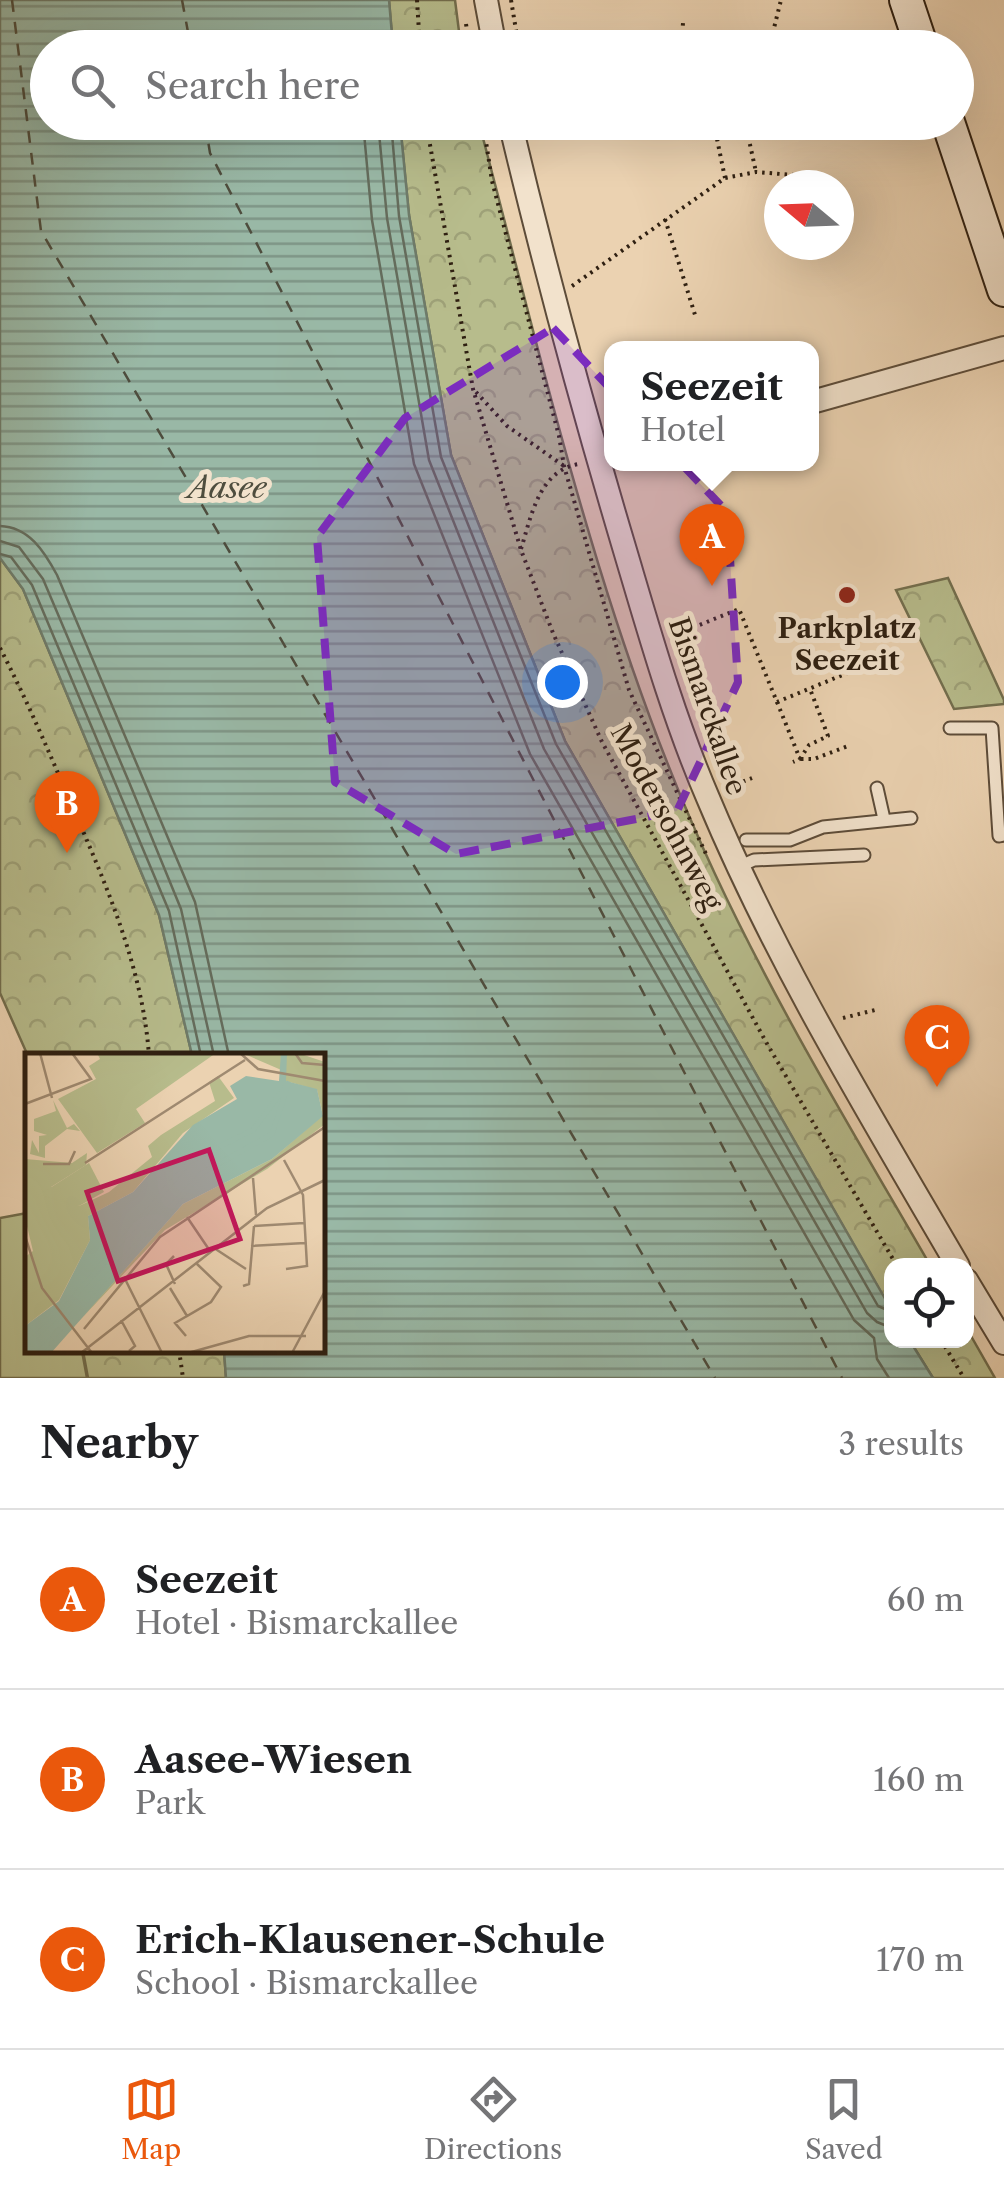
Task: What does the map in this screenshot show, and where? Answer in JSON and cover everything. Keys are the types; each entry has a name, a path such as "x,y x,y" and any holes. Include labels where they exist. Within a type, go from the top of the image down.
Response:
{"street":[{"path":"486,0 492,30"},
{"path":"906,0 916,30"},
{"name":"Bismarckallee","path":"514,140 548,285 604,457"},
{"path":"954,140 1004,290"},
{"path":"819,400 1004,348"},
{"name":"Bismarckallee","path":"608,471 653,644 700,780 738,866 818,1024 953,1258"},
{"path":"974,1287 993,1304 1004,1342"}],"lane":[{"path":"950,728 992,728 999,836 1004,835"},
{"path":"877,788 884,818"},
{"path":"746,840 790,840 823,827 911,818"},
{"path":"738,866 754,860 864,855"}],"path":[{"path":"417,0 419,30"},
{"path":"511,0 516,30"},
{"path":"773,30 781,0"},
{"path":"683,23 683,30"},
{"name":"Modersohnweg","path":"429,140 472,389 521,550 602,742 766,1042 892,1258"},
{"path":"718,140 725,178"},
{"path":"749,140 756,172"},
{"path":"572,286 725,178 764,173"},
{"path":"665,220 696,318"},
{"path":"472,389 507,426 564,466"},
{"path":"521,550 535,504 546,484 564,466 604,460"},
{"path":"653,644 739,609 800,759"},
{"path":"0,648 30,708 116,914 146,1020 149,1053"},
{"path":"777,702 891,655"},
{"path":"800,759 809,744 828,736 810,689"},
{"path":"793,762 848,746"},
{"path":"946,1348 964,1378"},
{"path":"179,1353 183,1378"}],"highlighted area":[{"path":"553,328 727,512 738,682 677,811 456,854 335,782 317,537 405,418"}],"green space":[{"path":"389,0 455,0 459,30 392,30"},
{"path":"402,140 483,140 580,504 641,693 676,785 765,974 926,1258 884,1258 884,1298 565,741 451,455 409,215"},
{"path":"0,558 23,589 159,915 192,1053 27,1053 0,993"},
{"path":"948,578 1004,704 954,709 896,590"},
{"path":"25,1213 25,1353 82,1353 87,1378 0,1378 0,1218"},
{"path":"974,1341 995,1378 933,1378 914,1348 974,1348"},
{"path":"83,1353 224,1353 226,1378 88,1378"}],"water":[{"name":"Aasee","path":"0,0 389,0 392,30 30,30 30,140 402,140 409,215 451,455 565,741 884,1297 884,1348 914,1348 933,1378 226,1378 224,1353 325,1353 325,1053 192,1053 159,915 23,589 0,558"}],"ferry route":[{"path":"12,0 41,231 715,1378"},
{"path":"182,0 188,30"},
{"path":"208,140 210,153 842,1378"}],"place":[{"name":"Seezeit","path":"712,586"},
{"name":"Parkplatz Seezeit","path":"847,595"},
{"name":"Aasee-Wiesen","path":"67,853"},
{"name":"Erich-Klausener-Schule","path":"937,1087"}]}
